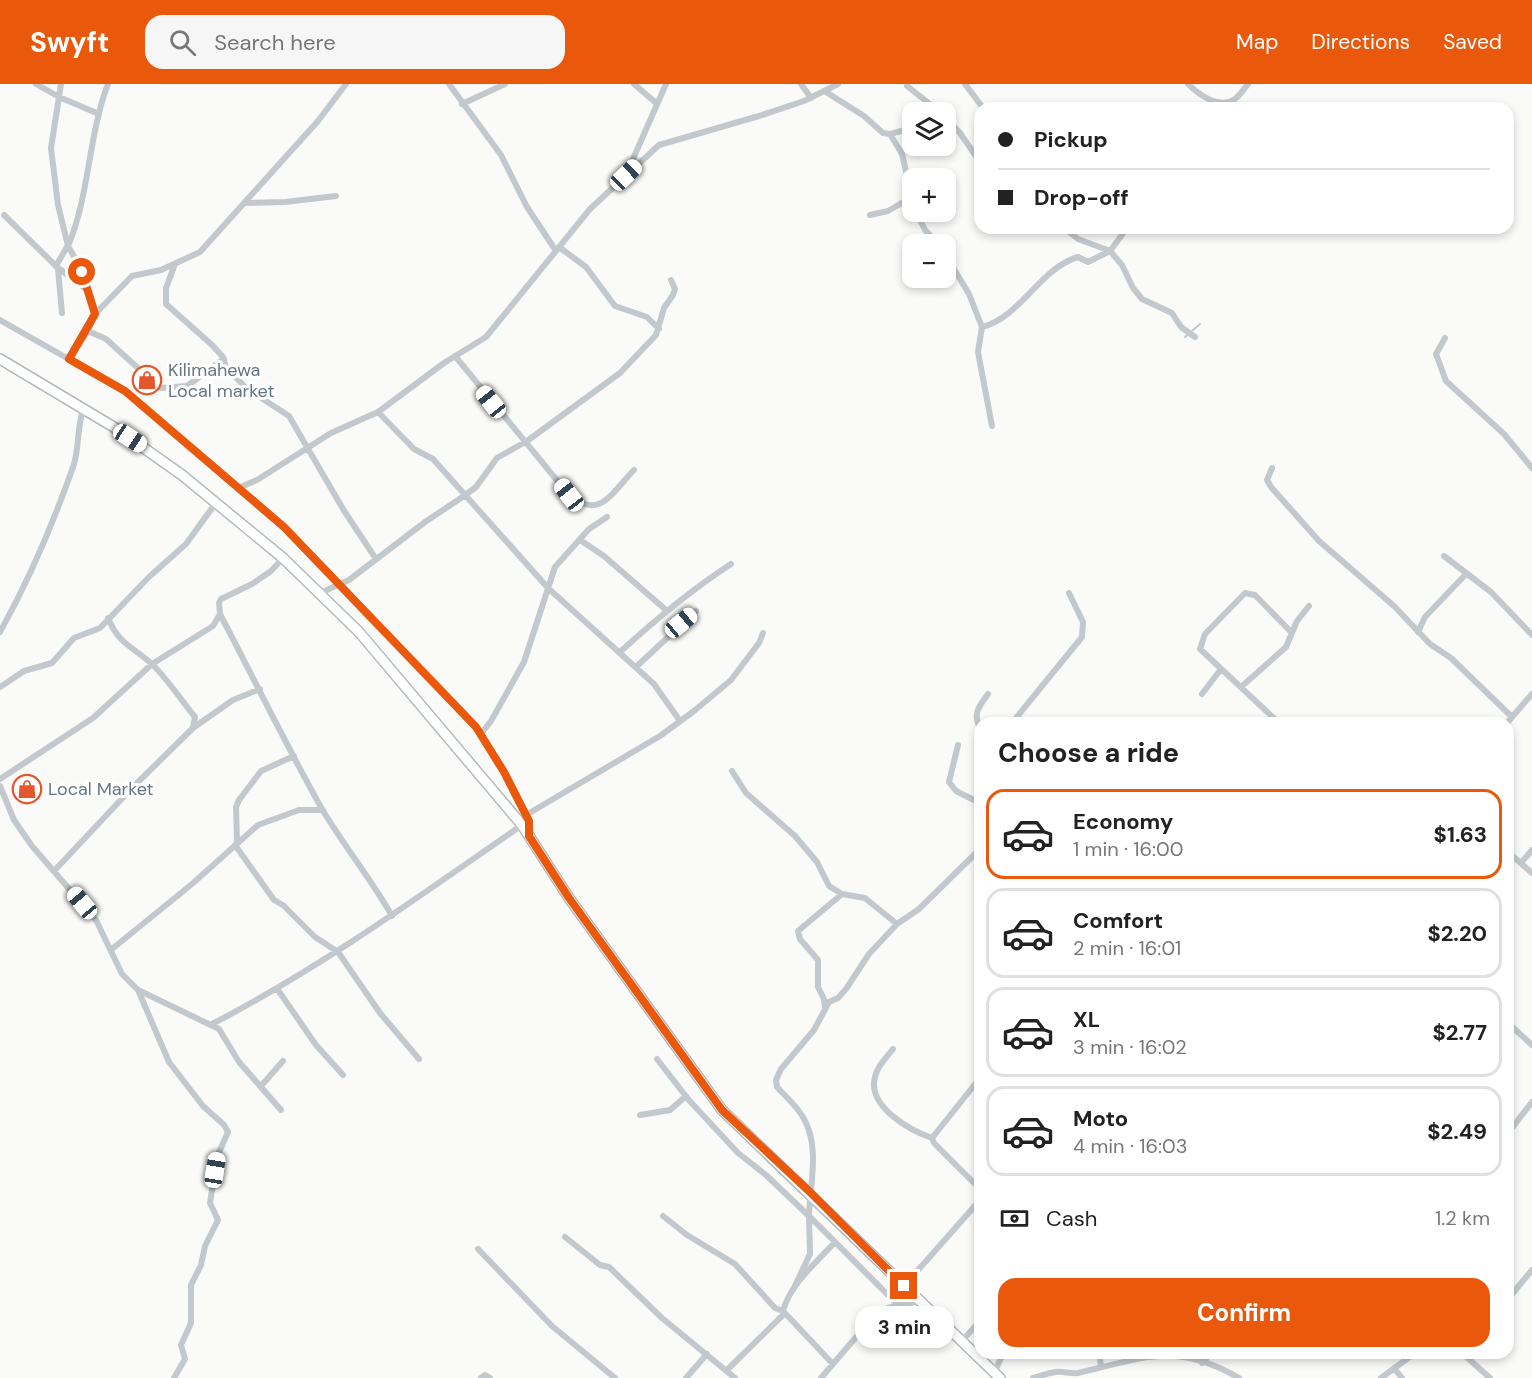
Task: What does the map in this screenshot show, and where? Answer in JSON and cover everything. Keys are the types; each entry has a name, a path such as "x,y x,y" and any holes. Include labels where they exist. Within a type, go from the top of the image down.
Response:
{"main road":[{"path":"0,359 84,408 142,446 283,558 359,632 522,825 569,898 722,1110 810,1192 918,1301 974,1353"},
{"path":"980,1359 997,1375"}],"street":[{"path":"36,84 58,97 99,114"},
{"path":"61,84 51,148 58,205 68,246 80,267 95,314"},
{"path":"62,313 57,267 78,224 99,114 108,84"},
{"path":"69,359 88,330 95,314 132,276 175,264 200,252 245,203 270,171 318,121 346,84"},
{"path":"449,84 501,155 527,207 557,249 586,267 615,306 647,317 659,329"},
{"path":"462,104 505,84"},
{"path":"634,84 656,103"},
{"path":"626,175 666,84"},
{"path":"801,84 811,98"},
{"path":"238,488 257,480 331,433 378,412 455,356 486,337 590,209 667,140 759,116 826,92 838,84"},
{"path":"965,84 978,102"},
{"path":"1188,84 1201,96 1216,101 1229,102 1236,98"},
{"path":"1234,102 1248,84"},
{"path":"907,86 926,102"},
{"path":"826,92 864,116 883,133 890,134 902,131"},
{"path":"956,129 974,153"},
{"path":"890,134 902,154 905,168"},
{"path":"245,203 285,202 336,196"},
{"path":"870,215 888,211 902,203"},
{"path":"4,215 57,267 86,290"},
{"path":"1072,234 1078,239 1110,251 1122,265 1133,288 1142,299 1172,313 1181,327 1195,337"},
{"path":"982,327 1010,311 1044,279 1071,260 1078,257 1090,262 1110,251 1123,234"},
{"path":"175,264 166,288 166,304 187,321 224,359 226,367 246,388 289,416 376,559"},
{"path":"956,273 969,294 982,327 978,352 992,426"},
{"path":"320,593 339,586 464,496 476,487 497,458 527,441 620,373 659,329 664,308 675,289 671,280"},
{"path":"0,320 125,391 284,527 445,694 480,735 504,772 526,815 530,827 529,836"},
{"path":"88,330 106,339 160,388 187,386 224,359"},
{"path":"1445,338 1436,354 1443,376 1504,434 1532,468"},
{"path":"455,356 569,495 585,506 596,506 605,500 634,470"},
{"path":"0,632 39,555 75,464 80,417 84,408"},
{"path":"378,412 414,449 433,459 548,588 654,684 680,722"},
{"path":"1272,468 1267,480 1270,487 1307,530 1394,606 1418,632 1474,679 1512,717 1532,694"},
{"path":"0,687 24,671 52,663 71,641 99,628 186,544 215,504"},
{"path":"480,735 491,721 524,662 555,567 589,529 607,516"},
{"path":"580,540 604,555 666,610"},
{"path":"1444,556 1491,592 1532,634"},
{"path":"283,558 271,571 252,584 221,599 220,614 323,810 359,867 375,886 392,916"},
{"path":"620,652 666,610 683,601 731,564"},
{"path":"1418,632 1425,617 1466,574"},
{"path":"1017,717 1082,637 1083,622 1070,593"},
{"path":"1274,717 1203,653 1202,641 1222,615 1245,593 1255,595 1292,633"},
{"path":"1241,687 1290,642 1292,633 1309,606"},
{"path":"636,667 696,611"},
{"path":"0,779 93,718 152,664 213,626 220,614"},
{"path":"108,618 115,636 152,664 195,717 193,728"},
{"path":"526,815 680,722 731,680 759,643 763,633"},
{"path":"1203,694 1221,669"},
{"path":"55,870 131,789 193,728 233,700 260,689"},
{"path":"976,717 976,710 987,694"},
{"path":"958,745 950,768 949,782 956,791 974,800"},
{"path":"294,756 261,771 239,800 236,843 274,900 283,905 315,937 338,952 380,1013 419,1059"},
{"path":"732,771 746,793 795,836 820,868 829,886 842,894 865,898 897,924"},
{"path":"0,786 14,820 32,846 96,920 112,948 122,974 138,990 212,1024 224,1034 239,1062 281,1110"},
{"path":"112,948 192,884 258,825 292,812 323,810"},
{"path":"212,1024 278,990 338,952 522,825"},
{"path":"1521,863 1532,850"},
{"path":"727,1370 784,1312 810,1254 809,1216 813,1157 806,1123 777,1087 776,1080 781,1070 814,1030 829,1002 838,998 846,989 869,954 897,924 919,909 974,855"},
{"path":"1514,857 1532,873"},
{"path":"825,1008 824,999 818,987 818,960 800,939 798,931 842,894"},
{"path":"138,990 169,1062 184,1083 228,1132 217,1157 210,1203 218,1220 205,1246 201,1265 191,1285 190,1323 181,1345 185,1359 174,1378"},
{"path":"278,990 316,1045 343,1075"},
{"path":"1514,1028 1532,1045"},
{"path":"894,1049 876,1073 874,1082 878,1099 893,1115 919,1134 932,1138 974,1183"},
{"path":"657,1059 686,1096 742,1158 766,1175 900,1307"},
{"path":"261,1086 283,1061"},
{"path":"932,1138 974,1086"},
{"path":"640,1115 670,1110 686,1096"},
{"path":"1514,1125 1532,1102"},
{"path":"904,1286 974,1207"},
{"path":"663,1216 687,1235 735,1264 775,1308 784,1312 832,1363"},
{"path":"565,1237 600,1265 609,1267 662,1318 735,1378"},
{"path":"793,1290 835,1242"},
{"path":"478,1249 552,1326 615,1378"},
{"path":"1514,1292 1532,1270"},
{"path":"820,1378 876,1315 888,1308 918,1301"},
{"path":"961,1341 974,1327"},
{"path":"686,1378 707,1354"},
{"path":"997,1375 1001,1359"},
{"path":"1100,1359 1101,1366"},
{"path":"1033,1378 1057,1372 1073,1374 1140,1359"},
{"path":"1186,1359 1239,1378"},
{"path":"1202,1363 1206,1359"},
{"path":"1381,1378 1407,1359"},
{"path":"1469,1359 1490,1378"},
{"path":"1394,1368 1402,1378"},
{"path":"482,1378 485,1375 490,1378"}],"waterway":[{"path":"1185,337 1200,324"}],"place":[{"name":"Kilimahewa Local market","path":"147,380"},
{"name":"Local Market","path":"27,789"}],"route":[{"path":"82,272 95,316 69,359 125,391 284,527 476,727 504,772 529,821 529,836 569,898 722,1110 810,1192 904,1286"}]}
